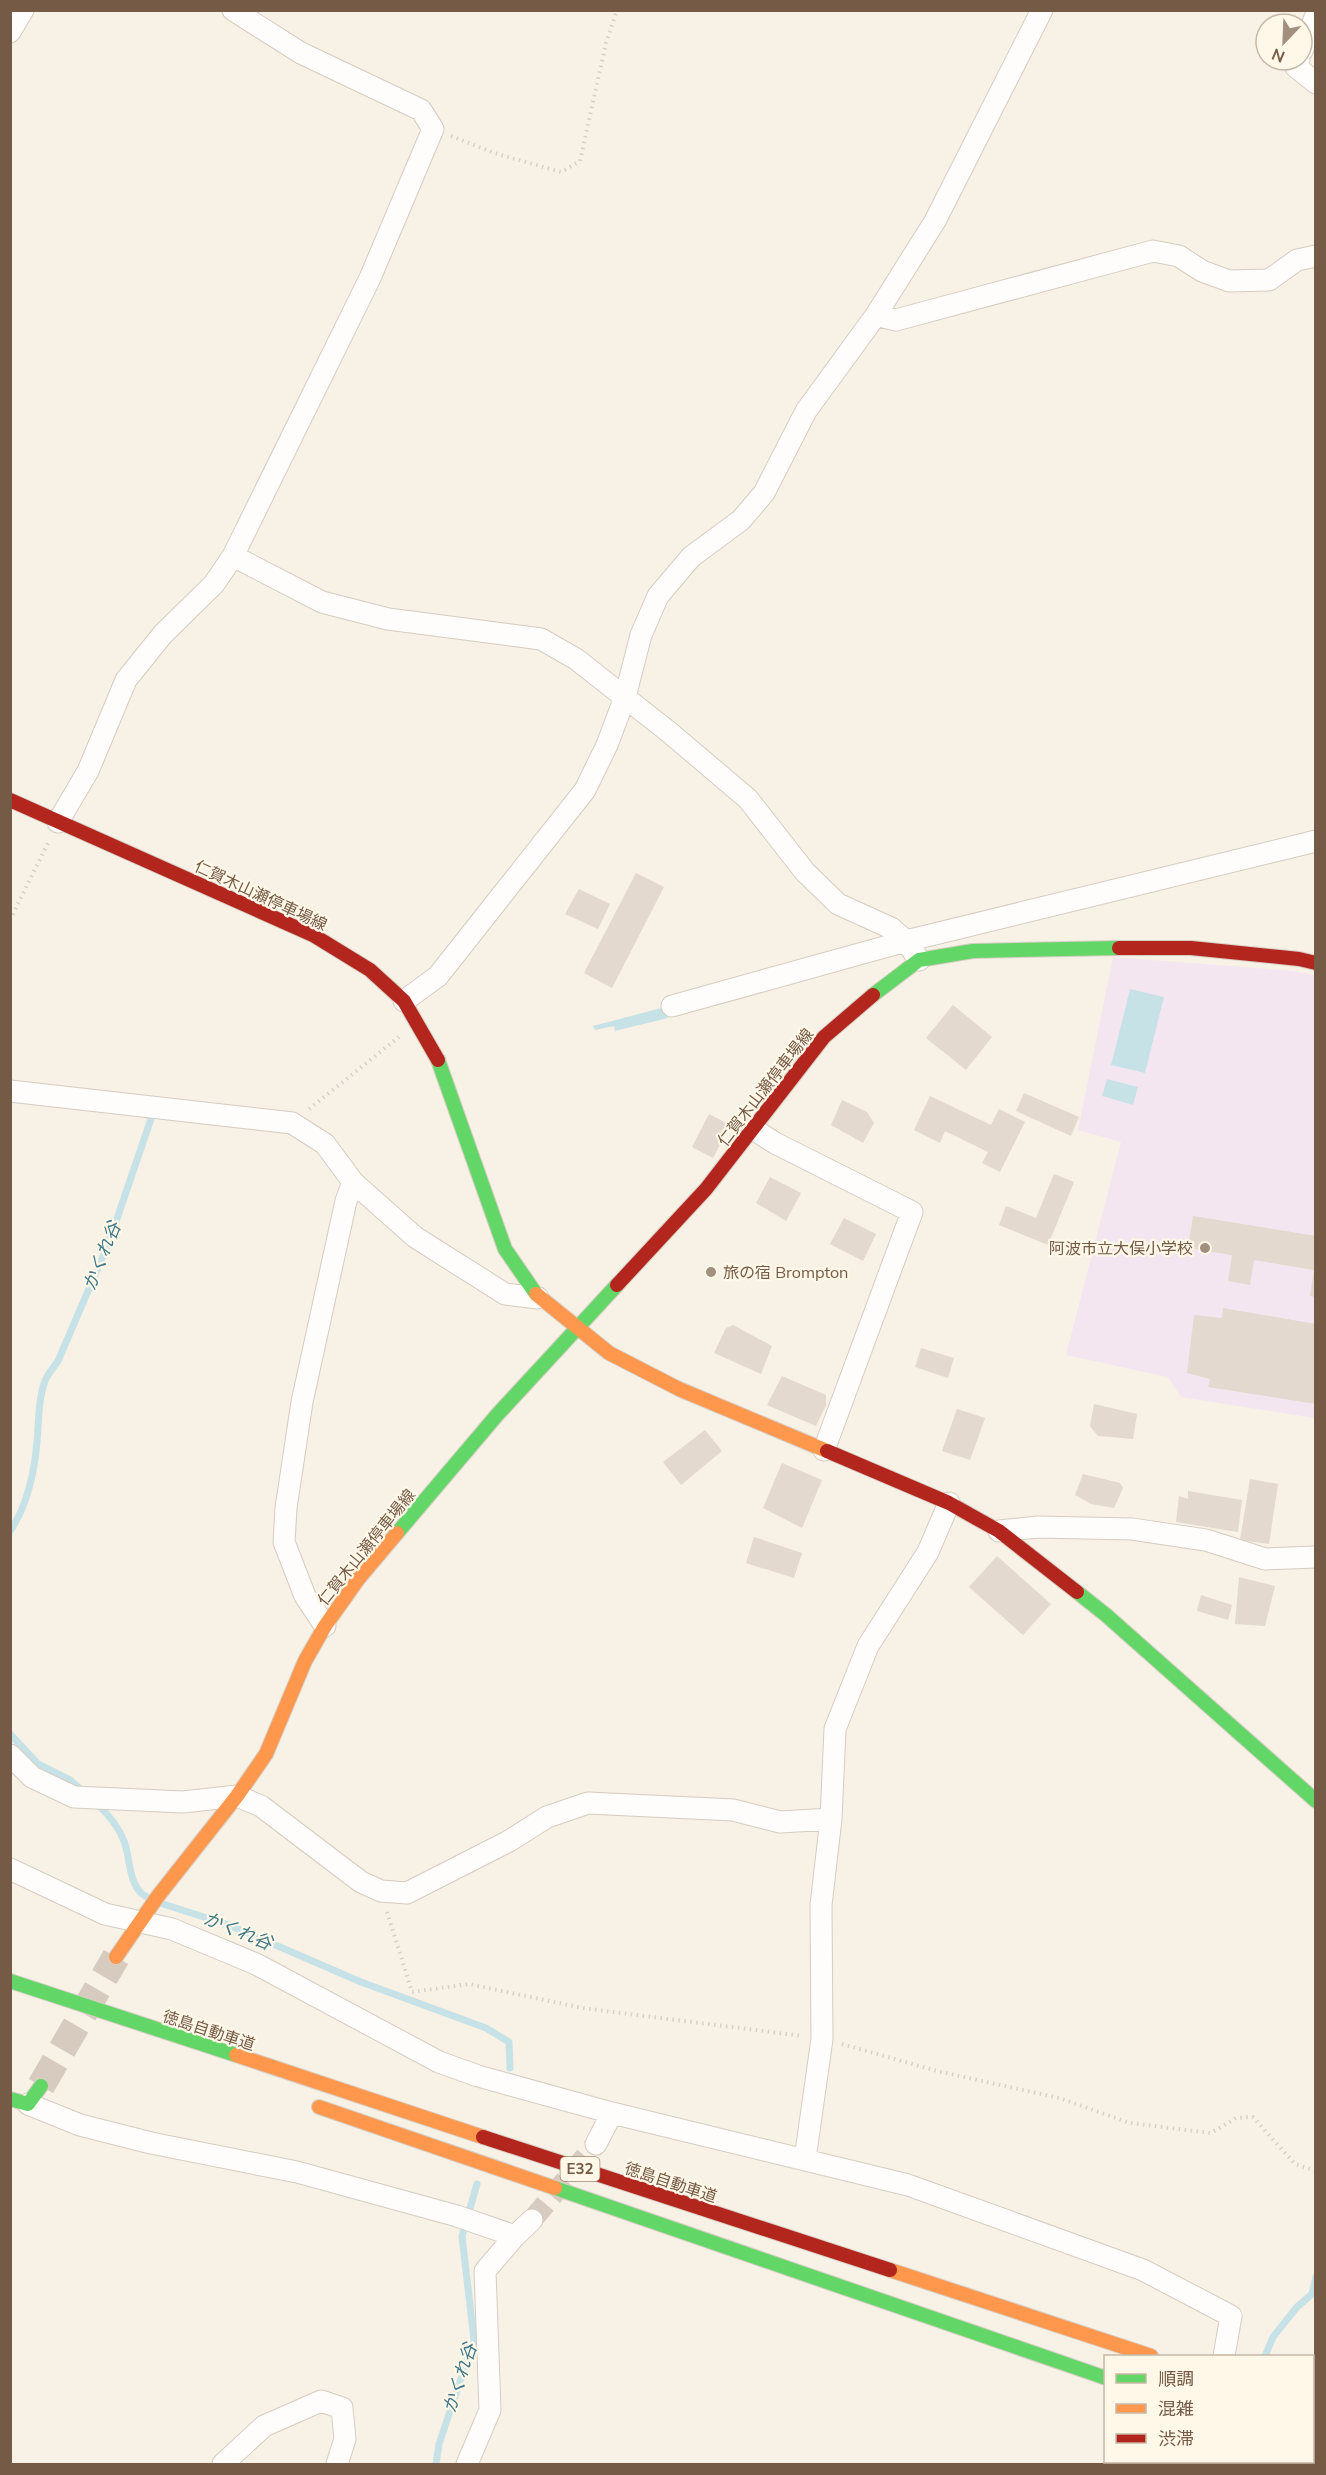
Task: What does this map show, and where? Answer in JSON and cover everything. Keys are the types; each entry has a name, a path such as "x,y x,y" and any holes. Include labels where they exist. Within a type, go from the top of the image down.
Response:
{"main road":[{"name":"仁賀木山瀬停車場線","path":"10,800 313,935 370,970 404,1001 442,1066 505,1249 538,1298 577,1330"},
{"name":"仁賀木山瀬停車場線","path":"116,1957 149,1908 237,1796 266,1754 305,1661 325,1626 359,1578 474,1442 706,1189 824,1037 867,999 919,960 973,951 1041,948 1191,948 1299,959 1316,963"},
{"path":"577,1330 609,1353 679,1389 949,1503 999,1531 1106,1615 1316,1801"},
{"name":"徳島自動車道","path":"10,1981 1148,2355"},
{"path":"19,2102 41,2086"},
{"name":"E32","path":"309,2103 1104,2377"}],"street":[{"path":"10,32 22,10"},
{"path":"58,822 88,771 126,681 163,634 214,584 232,556 370,278 433,129 421,110 301,53 233,10"},
{"path":"404,1001 438,976 585,790 607,745 625,697 641,635 658,596 691,557 741,520 764,493 806,411 876,315 935,221 1042,10"},
{"path":"1302,72 1316,83"},
{"path":"876,315 896,320 1153,251 1179,256 1202,271 1229,281 1269,279 1298,260 1316,256"},
{"path":"232,556 322,602 388,620 541,639 576,659 748,799 805,872 838,904 891,927 906,941 919,960"},
{"path":"672,1006 906,941 1316,841"},
{"path":"10,1091 292,1123 325,1144 353,1182 415,1237 505,1294 538,1298"},
{"path":"753,1129 775,1143 912,1212 825,1450"},
{"path":"325,1626 305,1596 284,1542 286,1508 302,1402 344,1212 353,1182"},
{"path":"805,2158 822,2039 821,1905 831,1819 835,1729 868,1646 928,1552 949,1503"},
{"path":"999,1531 1038,1527 1132,1529 1206,1540 1265,1559 1316,1557"},
{"path":"10,1755 32,1777 74,1797 183,1802 237,1796 261,1806 361,1882 381,1891 406,1893 509,1841 546,1817 588,1803 733,1810 780,1822 831,1819"},
{"path":"10,1869 105,1914 149,1908 172,1929 256,1964 440,2062 478,2076 612,2113 805,2158 908,2185 1143,2270 1231,2316 1224,2355"},
{"path":"19,2102 80,2125 151,2143 297,2172 457,2216 515,2236"},
{"path":"596,2144 612,2113"},
{"path":"467,2464 490,2410 485,2271 532,2220"},
{"path":"223,2464 264,2426 321,2401 342,2408 345,2439 337,2464"}],"path":[{"path":"433,129 494,153 561,172 580,161 606,44 617,10"},
{"path":"10,920 58,822"},
{"path":"292,1123 418,1022"},
{"path":"381,1891 412,1992 469,1984 582,2008 822,2039 937,2071 1059,2098 1130,2123 1211,2133 1236,2118 1253,2117 1295,2164 1316,2171"}],"shaded area":[{"name":"阿波市立大俣小学校","path":"1113,957 1293,971 1315,975 1315,1418 1181,1397 1168,1377 1066,1355 1121,1142 1078,1130"}],"water":[{"path":"1130,989 1164,997 1145,1073 1111,1065"},
{"path":"665,1007 668,1018 615,1031 614,1026 595,1030 593,1026"},
{"path":"1107,1079 1138,1087 1133,1105 1102,1096"}],"building":[{"path":"636,873 664,887 612,988 584,973"},
{"path":"579,889 610,904 598,929 565,914"},
{"path":"953,1005 992,1037 966,1070 926,1038"},
{"path":"1024,1093 1079,1117 1071,1136 1016,1111"},
{"path":"930,1096 991,1125 999,1109 1025,1122 1000,1172 982,1163 988,1152 945,1131 940,1143 914,1130"},
{"path":"842,1100 867,1112 874,1123 863,1143 831,1125"},
{"path":"709,1114 730,1125 713,1158 692,1147"},
{"path":"1054,1174 1074,1182 1048,1245 999,1225 1006,1206 1036,1218"},
{"path":"770,1177 801,1193 786,1221 756,1203"},
{"path":"1193,1216 1316,1236 1316,1297 1310,1296 1314,1270 1254,1260 1250,1285 1228,1281 1232,1255 1188,1248"},
{"path":"844,1218 876,1234 863,1261 830,1244"},
{"path":"1223,1308 1316,1324 1316,1404 1208,1387 1210,1379 1187,1373 1194,1315 1222,1318"},
{"path":"733,1325 772,1346 761,1374 714,1353 726,1328"},
{"path":"921,1348 954,1358 948,1378 915,1367"},
{"path":"782,1376 826,1395 826,1405 816,1426 767,1405"},
{"path":"1094,1404 1137,1414 1133,1439 1098,1436 1090,1426"},
{"path":"957,1409 985,1418 970,1460 942,1451"},
{"path":"705,1430 722,1451 681,1485 663,1462"},
{"path":"782,1463 822,1480 802,1528 763,1508"},
{"path":"1083,1474 1120,1483 1123,1488 1114,1508 1091,1504 1075,1495"},
{"path":"1250,1479 1278,1484 1269,1544 1240,1540"},
{"path":"1188,1491 1242,1500 1238,1532 1176,1522 1179,1496 1188,1499"},
{"path":"754,1537 802,1553 794,1578 746,1563"},
{"path":"997,1556 1051,1604 1023,1635 969,1587"},
{"path":"1239,1577 1275,1586 1265,1626 1235,1624"},
{"path":"1201,1595 1232,1605 1228,1620 1197,1611"}],"waterway":[{"name":"かくれ谷","path":"10,1531 21,1511 32,1476 40,1403 45,1381 58,1361 109,1242 152,1116 147,1115"},
{"name":"かくれ谷","path":"10,1734 38,1764 70,1780 85,1793"},
{"name":"かくれ谷","path":"96,1803 119,1830 126,1848 133,1880 136,1887 147,1897"},
{"name":"かくれ谷","path":"160,1903 229,1925 361,1982 486,2028 509,2042 510,2068"},
{"name":"かくれ谷","path":"436,2464 439,2444 474,2340 462,2236 477,2184"},
{"path":"1265,2355 1273,2337 1297,2307 1312,2294 1316,2277"}],"tunnel":[{"path":"41,2086 116,1957"},
{"path":"532,2220 596,2144"}],"traffic: fast":[{"path":"873,995 919,960 973,951 1119,948"},
{"path":"438,1060 505,1249 536,1294"},
{"path":"397,1533 497,1415 617,1285"},
{"path":"1077,1592 1316,1801"},
{"path":"10,1981 236,2055"},
{"path":"10,2099 28,2104 41,2086"},
{"path":"555,2188 1104,2377"}],"traffic: slow":[{"path":"536,1294 609,1353 679,1389 827,1451"},
{"path":"116,1957 158,1896 237,1796 266,1754 305,1661 325,1626 359,1578 397,1533"},
{"path":"236,2055 483,2137"},
{"path":"319,2107 555,2188"},
{"path":"890,2270 1148,2355"}],"traffic: jam":[{"path":"10,800 313,935 370,970 404,1001 438,1060"},
{"path":"1119,948 1191,948 1299,959 1316,963"},
{"path":"617,1285 706,1189 824,1037 873,995"},
{"path":"827,1451 949,1503 999,1531 1077,1592"},
{"path":"483,2137 890,2270"}],"place":[{"name":"阿波市立大俣小学校","path":"1205,1248"},
{"name":"旅の宿 Brompton","path":"711,1272"}]}
